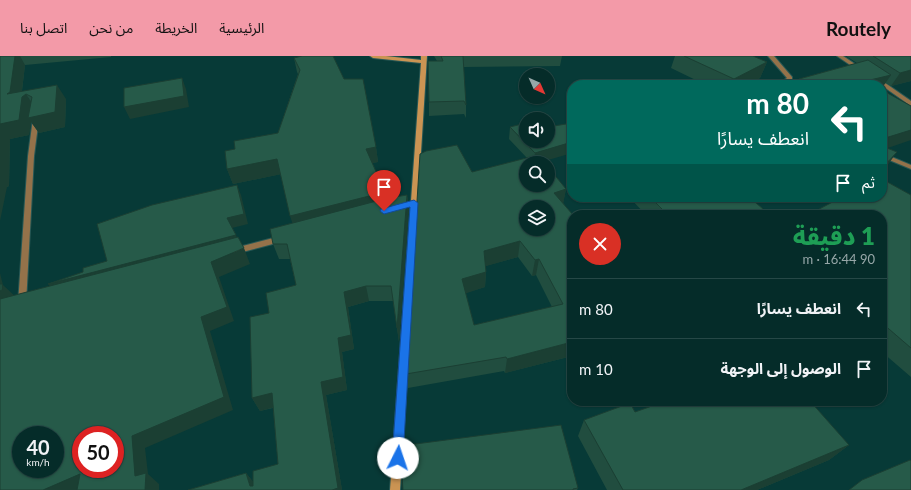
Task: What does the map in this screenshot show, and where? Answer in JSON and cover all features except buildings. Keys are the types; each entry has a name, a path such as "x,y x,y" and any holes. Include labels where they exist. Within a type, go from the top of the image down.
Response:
{"main road":[{"path":"373,56 424,59 411,204 395,490"}],"street":[{"path":"771,56 790,78 787,80"},
{"path":"840,56 864,71"},
{"path":"870,75 877,80"},
{"path":"887,87 911,104"},
{"path":"22,309 31,156 37,112"},
{"path":"887,157 911,167"},
{"path":"230,253 291,236"}],"route":[{"path":"384,211 414,203 398,458"}]}
